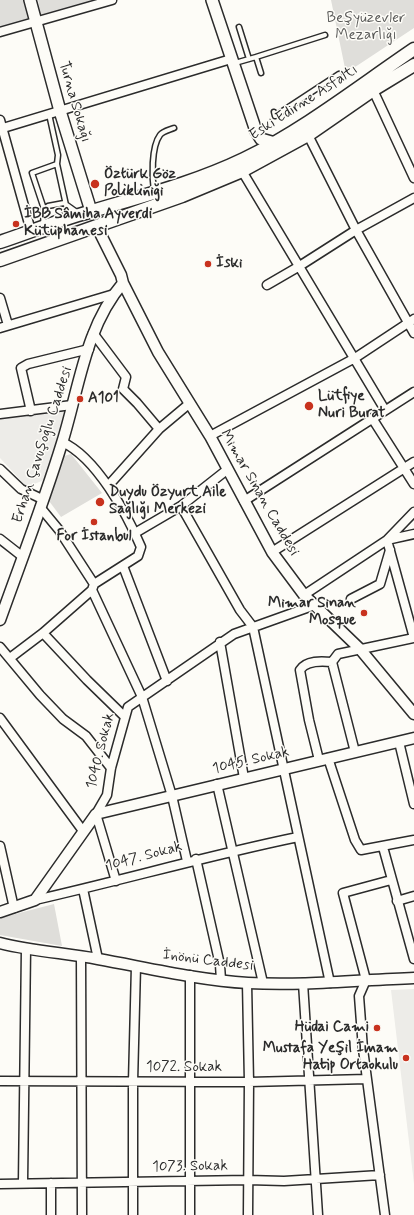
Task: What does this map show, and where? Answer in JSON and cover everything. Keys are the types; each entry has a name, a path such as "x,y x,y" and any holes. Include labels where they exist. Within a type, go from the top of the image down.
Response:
{"main road":[{"name":"Turna Sokağı","path":"30,0 60,111 85,213"},
{"path":"212,0 258,136 261,139 275,143"},
{"name":"Eski Edirne Asfaltı","path":"0,242 85,213 155,194 222,169 275,143 319,116 414,49"},
{"name":"Eski Edirne Asfaltı","path":"0,260 182,196 242,171 308,134 373,90 414,65"},
{"path":"85,213 111,222"},
{"path":"85,213 94,228"}],"street":[{"path":"0,32 112,0"},
{"path":"1,129 232,61"},
{"path":"373,90 414,178"},
{"path":"0,120 1,129 31,231"},
{"path":"308,134 356,230 411,321 414,333"},
{"path":"242,171 298,267 355,358 384,410"},
{"path":"267,284 298,267 356,230 414,198"},
{"name":"Mimar Sinan Caddesi","path":"94,228 121,275 123,283 158,352 210,436 272,552 304,595 360,649 414,714"},
{"name":"Erhan Çavuşoğlu Caddesi","path":"0,620 62,442 93,333 114,294 123,283"},
{"path":"0,328 114,294"},
{"path":"0,298 8,325"},
{"path":"210,436 355,358 411,321"},
{"path":"93,333 126,378 123,389 138,403 159,429"},
{"path":"31,411 21,368 28,364 89,349"},
{"path":"244,501 414,392"},
{"path":"108,486 159,429 190,403"},
{"path":"0,414 72,405"},
{"path":"372,418 414,484"},
{"path":"10,658 43,632 93,587 138,556 141,547 135,533 108,486 79,452 62,442"},
{"path":"272,552 414,462"},
{"path":"0,469 21,490 41,503 93,587 142,697 172,796 187,861"},
{"path":"135,533 181,506 228,469"},
{"path":"181,506 240,610 253,627 285,768 298,837 330,983"},
{"path":"304,595 388,540 414,512"},
{"path":"388,540 414,534"},
{"path":"0,539 23,557"},
{"path":"332,662 338,654 414,638 388,540"},
{"path":"351,599 380,584 390,550"},
{"path":"123,566 167,681"},
{"name":"1040. Sokak","path":"35,900 96,814 107,795 110,768 128,707 167,681 220,642 234,634 315,605"},
{"path":"43,632 87,680 125,717"},
{"path":"220,642 244,778"},
{"path":"0,647 40,696 63,718 86,736 110,768"},
{"path":"332,662 322,661 308,664 300,670 309,720 355,840 361,850 382,848 414,840"},
{"path":"332,662 355,752"},
{"path":"0,718 83,831"},
{"name":"1045. Sokak","path":"96,814 414,738"},
{"path":"399,742 414,804"},
{"path":"217,784 263,983"},
{"path":"96,814 116,881"},
{"name":"1047. Sokak","path":"0,912 35,900 116,881 187,861 298,837"},
{"path":"0,846 14,908"},
{"path":"382,848 397,901 413,944 414,960"},
{"path":"196,859 221,980"},
{"path":"385,1215 367,1079 359,996 366,980 343,893 392,880"},
{"path":"83,889 98,959"},
{"path":"397,901 414,896"},
{"name":"İnönü Caddesi","path":"0,943 26,949 81,956 246,983 330,983 414,978"},
{"path":"23,1182 26,949"},
{"path":"81,956 82,1215"},
{"path":"133,1215 133,1082 136,966"},
{"path":"190,975 190,1215"},
{"path":"246,983 249,1082 248,1215"},
{"path":"303,983 318,1215"},
{"name":"1072. Sokak","path":"0,1081 24,1080 82,1083 249,1082 367,1079"},
{"name":"1073. Sokak","path":"0,1184 23,1182 133,1183 248,1180 284,1181 380,1175"},
{"path":"51,1183 51,1215"}],"lane":[{"path":"239,27 249,59"},
{"path":"232,61 249,59 325,35"},
{"path":"256,57 261,73"},
{"path":"274,112 275,116 339,74"},
{"path":"49,114 58,155 57,164 66,205"},
{"path":"155,194 153,167 159,136 163,132 174,128"},
{"path":"43,228 44,209 32,173 57,164"},
{"path":"44,209 60,203 85,213"}],"shaded area":[{"path":"62,408 65,414 44,480 27,487 0,458 0,417"},
{"name":"Mustafa Yeşil İmam Hatip Ortaokulu","path":"414,989 414,1184 391,990"}],"green space":[{"path":"0,0 26,0 31,18 0,27"},
{"path":"38,0 97,0 41,15"},
{"name":"Beşyüzevler Mezarlığı","path":"331,0 414,0 414,28 346,73"},
{"path":"71,454 102,493 61,517 49,501 64,456"},
{"path":"54,904 62,946 0,935 0,918"}],"place":[{"name":"Öztürk Göz Polikliniği","path":"95,184"},
{"name":"İBB Sâmiha Ayverdi Kütüphanesi","path":"16,224"},
{"name":"İski","path":"208,264"},
{"name":"A101","path":"80,399"},
{"name":"Lütfiye Nuri Burat","path":"309,406"},
{"name":"Duydu Özyurt Aile Sağlığı Merkezi","path":"100,502"},
{"name":"For İstanbul","path":"94,522"},
{"name":"Mimar Sinan Mosque","path":"364,613"},
{"name":"Hüdai Cami","path":"377,1028"},
{"name":"Mustafa Yeşil İmam Hatip Ortaokulu","path":"406,1058"}]}
